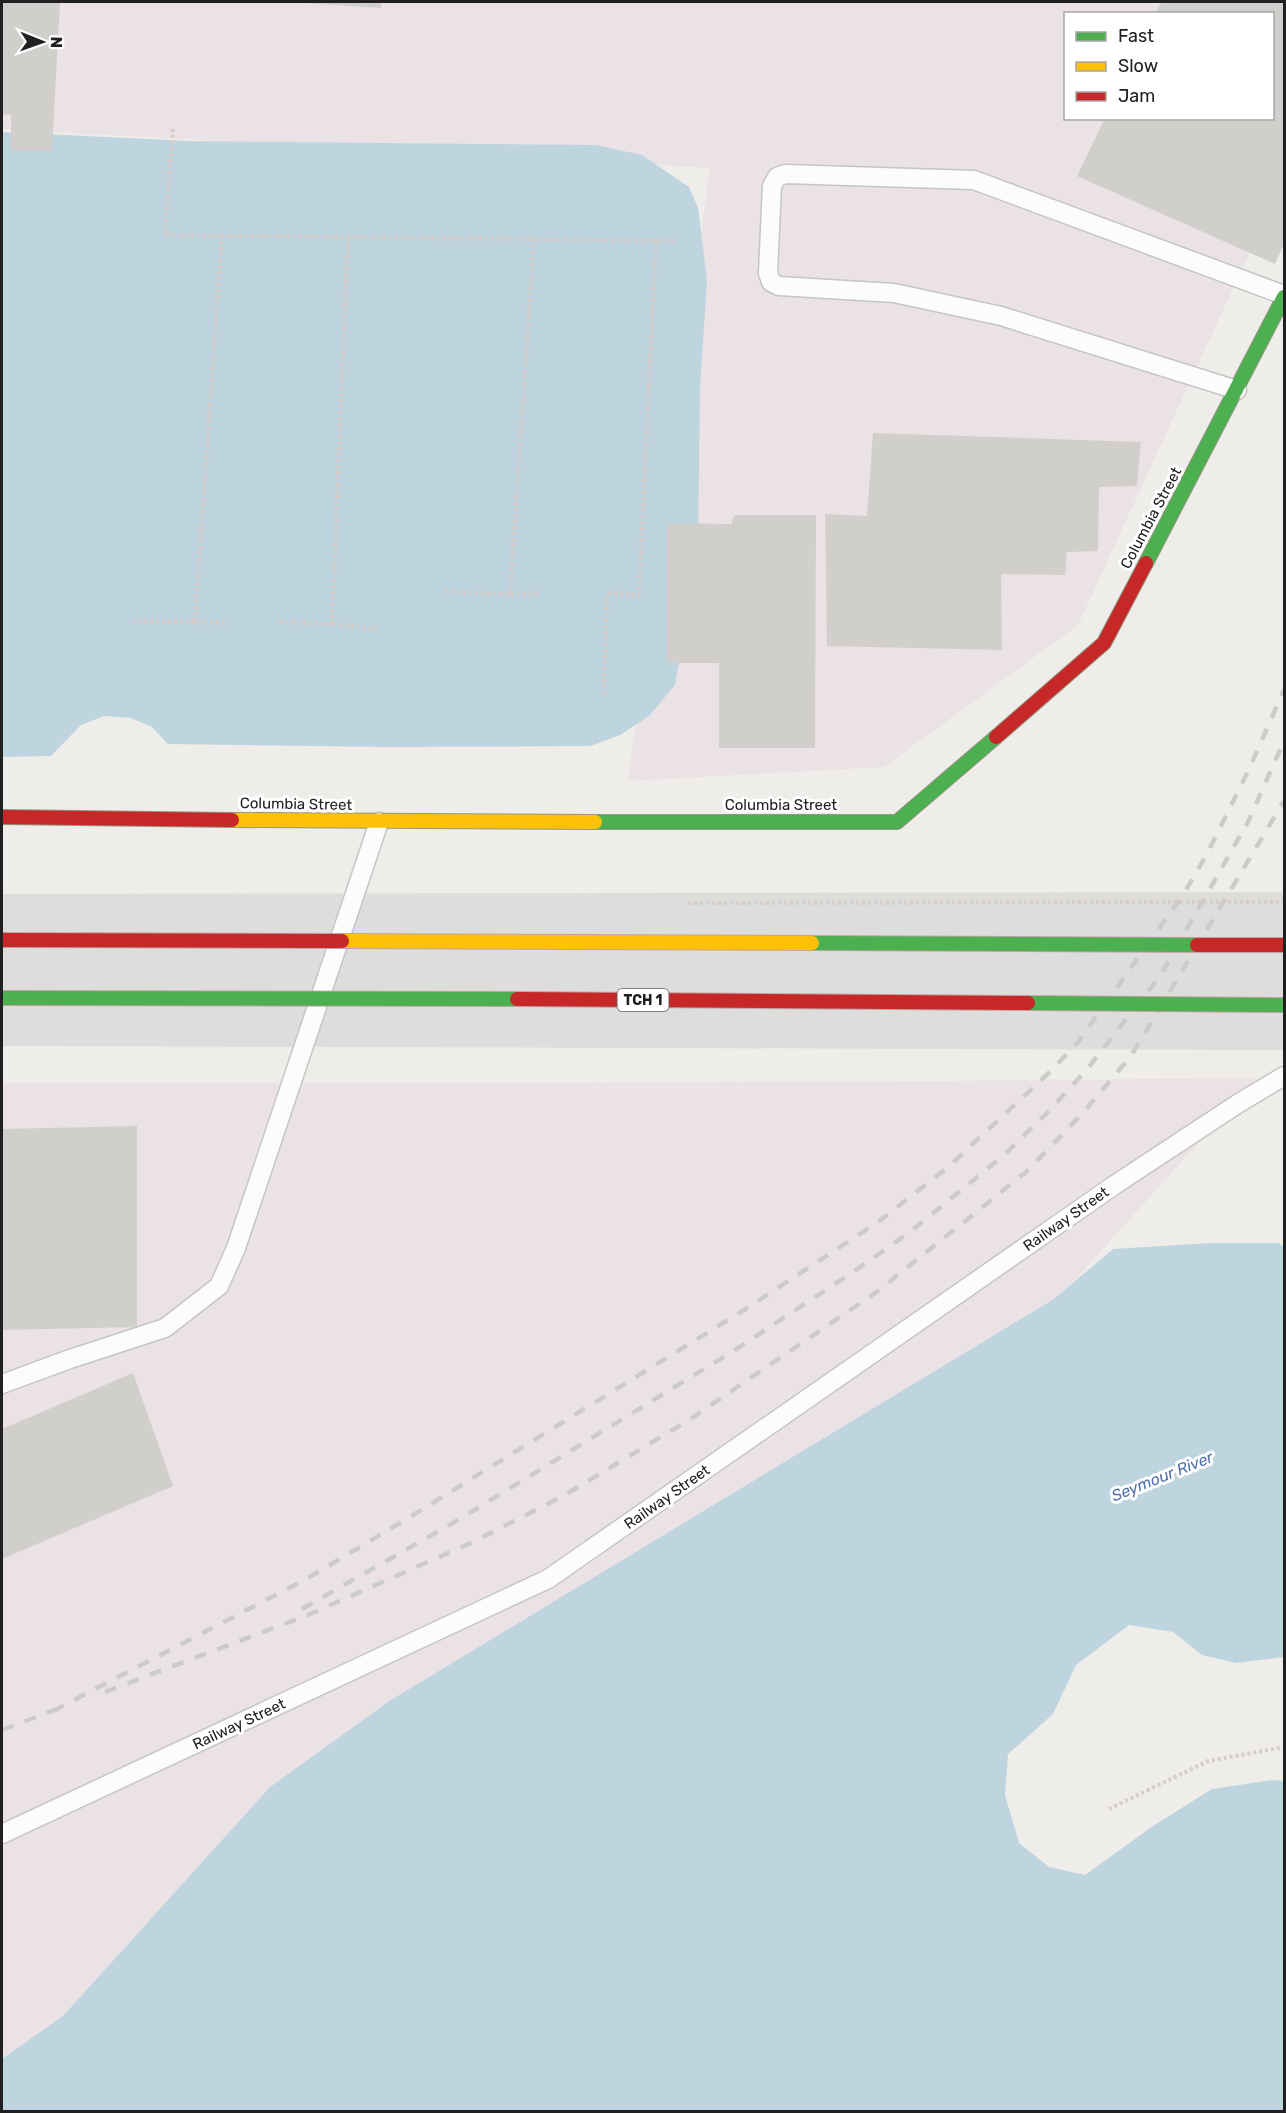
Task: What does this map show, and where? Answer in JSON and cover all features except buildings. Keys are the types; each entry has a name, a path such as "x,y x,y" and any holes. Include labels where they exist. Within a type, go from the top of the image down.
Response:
{"main road":[{"name":"Columbia Street","path":"2,817 378,822 897,822 1104,643 1238,390 1284,296"},
{"path":"2,940 1284,945"},
{"name":"TCH 1","path":"2,998 773,1000 1284,1005"}],"lane":[{"path":"1238,390 1000,316 894,293 779,286 771,282 768,273 772,186 777,177 784,174 974,180 1284,296"},
{"path":"2,1384 165,1328 219,1286 240,1238 378,822"},
{"name":"Railway Street","path":"2,1834 548,1579 1116,1184 1284,1076"}],"path":[{"path":"173,129 165,235 675,241"},
{"path":"195,621 222,235"},
{"path":"332,624 348,237"},
{"path":"510,595 534,239"},
{"path":"604,694 607,593 639,595 656,241"},
{"path":"444,591 510,595 541,593"},
{"path":"132,621 227,623"},
{"path":"279,622 380,629"},
{"path":"1109,1809 1208,1761 1284,1747"}],"shaded area":[{"path":"2,2 1284,2 1284,178 1078,625 884,767 628,781 710,168 2,129"},
{"path":"1257,1078 1074,1281 1054,1299 391,1700 270,1787 63,2016 2,2059 2,1083 842,1082"}],"water":[{"path":"2,132 190,141 596,145 642,155 689,187 698,208 707,280 700,389 698,548 675,685 649,716 620,735 590,746 386,747 168,744 152,727 131,718 104,716 81,725 51,756 2,757"},
{"name":"Seymour River","path":"1210,1243 1279,1243 1284,1247 1284,1657 1236,1663 1202,1655 1173,1632 1129,1625 1076,1665 1053,1714 1008,1754 1005,1795 1019,1843 1049,1867 1085,1875 1153,1826 1212,1789 1272,1780 1284,1781 1284,2111 2,2111 2,2059 63,2016 270,1787 391,1700 1054,1299 1113,1249"}],"pier":[{"path":"1284,892 1284,1050 2,1046 2,894"}],"railway":[{"path":"53,1711 308,1578 405,1520 744,1310 878,1222 947,1168 1053,1069 1078,1042 1183,895 1208,852 1250,767 1284,690"},
{"path":"302,1609 458,1520 735,1350 910,1232 1003,1156 1088,1068 1160,976 1248,822 1284,741"},
{"path":"105,1692 308,1615 473,1542 563,1496 689,1420 878,1291 1026,1172 1082,1114 1131,1056 1284,801"},
{"path":"2,1730 60,1708"}],"traffic: fast":[{"path":"1146,563 1284,297"},
{"path":"595,822 897,822 996,737"},
{"path":"812,943 1197,945"},
{"path":"2,998 517,999"},
{"path":"1028,1003 1284,1005"}],"traffic: slow":[{"path":"232,820 595,822"},
{"path":"342,941 812,943"}],"traffic: jam":[{"path":"996,737 1104,643 1146,563"},
{"path":"2,817 232,820"},
{"path":"2,940 342,941"},
{"path":"1197,945 1284,945"},
{"path":"517,999 1028,1003"}]}
